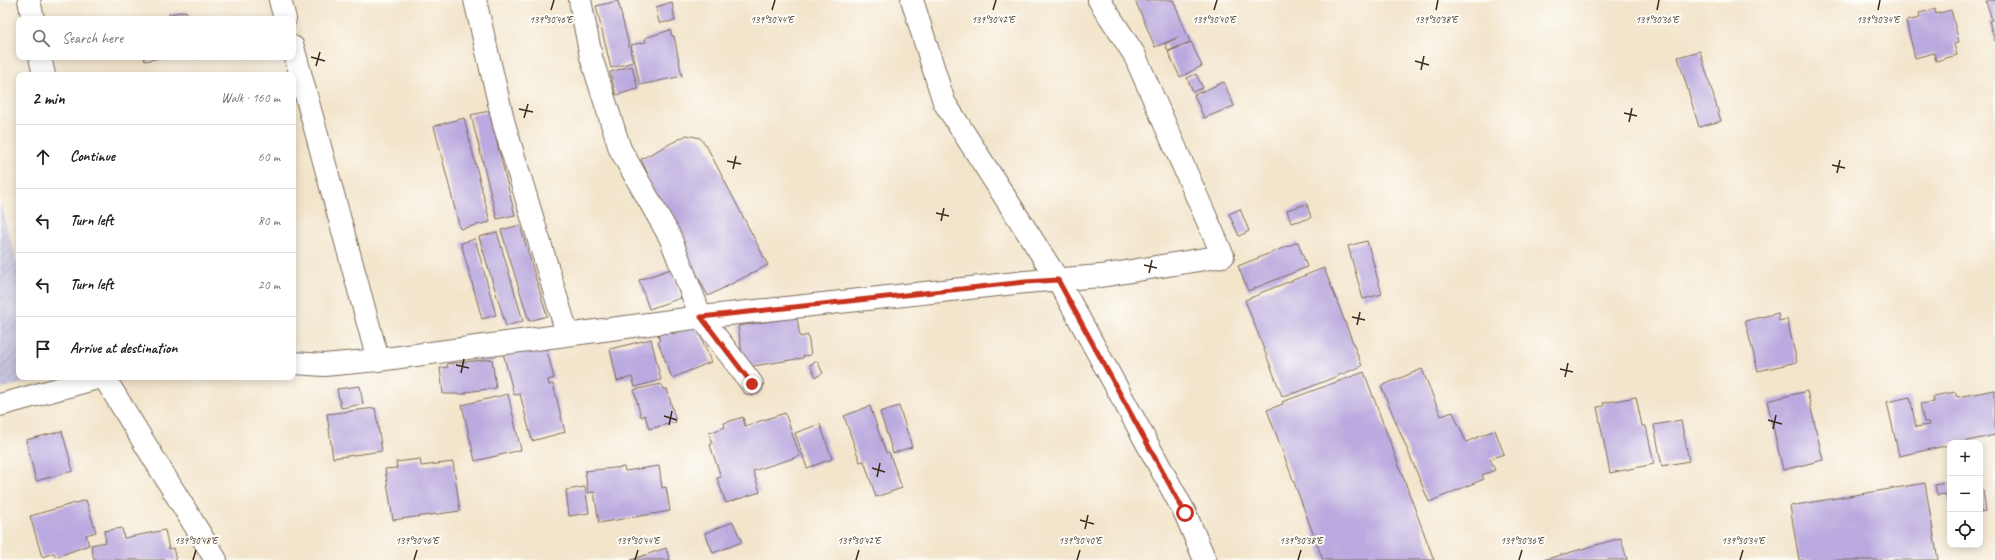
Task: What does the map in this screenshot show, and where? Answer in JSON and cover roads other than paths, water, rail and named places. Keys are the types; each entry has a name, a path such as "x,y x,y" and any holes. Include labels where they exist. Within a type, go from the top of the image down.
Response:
{"street":[{"path":"29,0 32,16"},
{"path":"280,0 284,16"},
{"path":"475,0 504,124 567,333"},
{"path":"580,0 591,56 620,149 670,237 701,317 752,384"},
{"path":"912,0 944,102 1058,280 1185,513 1205,560"},
{"path":"296,362 324,365 378,360 567,333 701,317 1017,283 1129,273 1223,256 1134,54 1099,0"},
{"path":"296,58 378,360"},
{"path":"41,60 43,72"},
{"path":"0,405 91,380"},
{"path":"104,380 216,560"}]}
